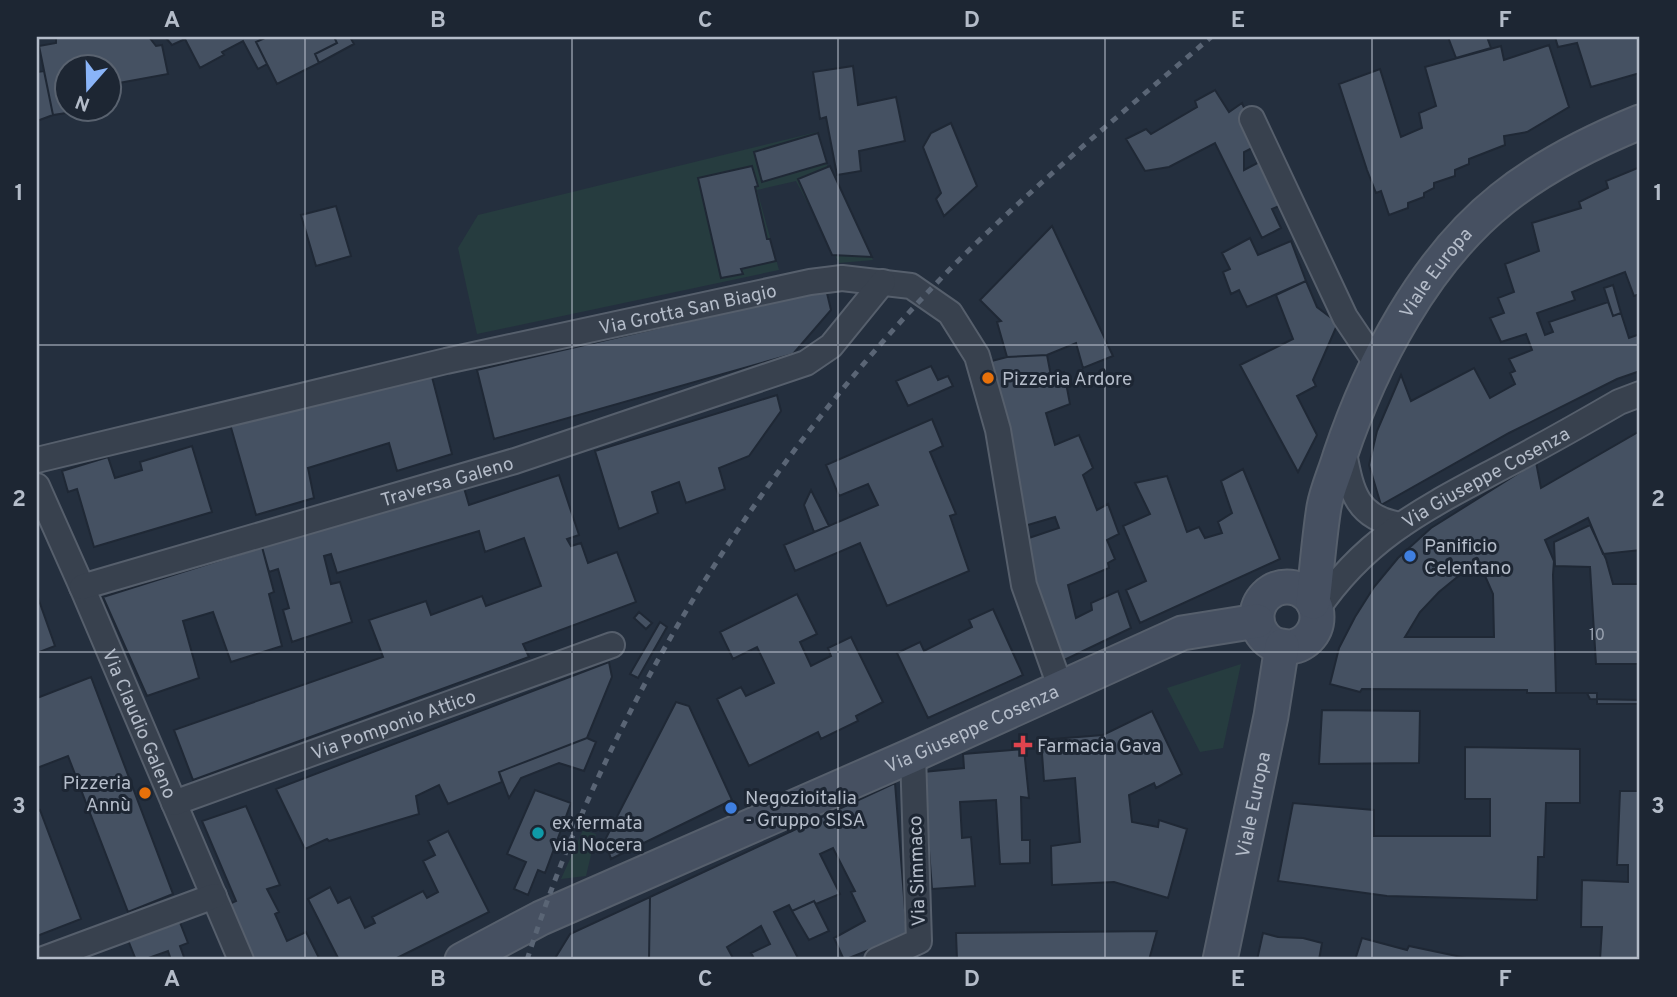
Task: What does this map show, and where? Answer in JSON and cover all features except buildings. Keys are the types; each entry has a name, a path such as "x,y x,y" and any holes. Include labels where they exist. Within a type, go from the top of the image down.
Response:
{"main road":[{"name":"Viale Europa","path":"1325,505 1353,417 1377,363 1425,284 1458,240 1502,199 1564,157 1640,122"},
{"path":"1276,589 1325,505"},
{"path":"1314,606 1307,594 1297,589 1276,589 1261,601 1257,621 1265,638 1282,646 1292,646 1308,637 1316,621 1314,606 1325,505"},
{"name":"Via Giuseppe Cosenza","path":"462,960 541,918 913,755 1182,633 1257,621"},
{"name":"Viale Europa","path":"1220,960 1271,716 1282,646"}],"street":[{"path":"1252,119 1345,317 1377,363"},
{"name":"Via Grotta San Biagio","path":"37,460 446,361 797,285 842,278 911,286 950,313 976,356 998,430 1024,585 1063,688"},
{"name":"Traversa Galeno","path":"82,587 515,461 806,363 831,346 883,282"},
{"name":"Via Giuseppe Cosenza","path":"1314,606 1364,553 1422,510 1619,402 1640,394"},
{"path":"1343,447 1348,475 1358,502 1368,514 1382,522 1401,525"},
{"name":"Via Claudio Galeno","path":"37,486 242,960"},
{"name":"Via Pomponio Attico","path":"174,803 612,645"},
{"name":"Via Simmaco","path":"877,960 919,941 913,755"},
{"path":"41,960 214,897"}],"green space":[{"path":"817,132 825,161 873,260 839,263 796,181 757,190 779,270 477,334 458,248 478,215"},
{"path":"1241,664 1223,748 1200,752 1167,688"},
{"path":"583,830 596,834 586,876 561,879"}],"railway":[{"path":"527,960 562,863 603,767 650,674 703,584 761,497 823,413 890,333 961,258 1053,173 1211,37"}],"place":[{"name":"Pizzeria Ardore","path":"988,378"},
{"name":"Panificio Celentano","path":"1410,556"},
{"name":"Farmacia Gava","path":"1023,745"},
{"name":"Pizzeria Annù","path":"145,793"},
{"name":"Negozioitalia - Gruppo SISA","path":"731,808"},
{"name":"ex fermata via Nocera","path":"538,833"}]}
